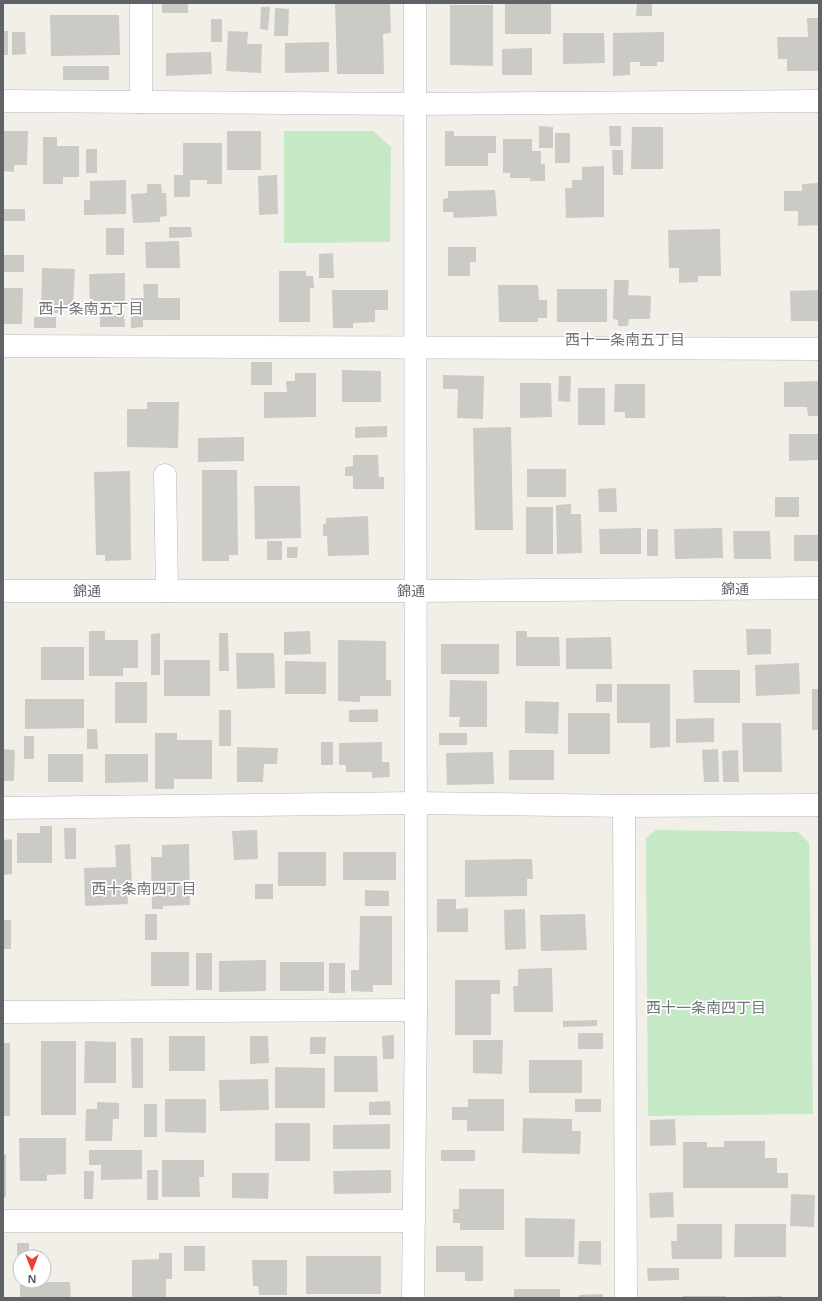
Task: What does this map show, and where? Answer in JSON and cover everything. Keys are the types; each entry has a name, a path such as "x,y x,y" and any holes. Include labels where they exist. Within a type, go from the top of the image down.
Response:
{"street":[{"path":"140,3 141,102"},
{"path":"414,1298 416,1010 415,3"},
{"path":"3,101 415,104 819,102"},
{"path":"3,346 416,346 819,349"},
{"path":"165,475 167,591"},
{"name":"錦通","path":"3,591 416,591 819,588"},
{"path":"3,808 415,803 624,806 819,805"},
{"path":"624,806 626,1298"},
{"path":"3,1012 416,1010"},
{"path":"3,1221 414,1221"}],"green space":[{"path":"284,131 373,131 391,147 390,242 284,243"},
{"path":"656,830 798,832 809,843 813,1114 648,1116 646,838"}],"building":[{"path":"162,3 188,3 188,13 162,13"},
{"path":"335,3 390,3 391,33 383,34 384,74 337,74"},
{"path":"505,3 551,3 551,34 505,34"},
{"path":"637,3 652,3 652,16 636,16"},
{"path":"450,5 493,5 493,66 450,65"},
{"path":"261,7 270,7 268,30 260,29"},
{"path":"275,8 289,9 288,36 274,36"},
{"path":"50,15 119,15 120,55 51,56"},
{"path":"807,18 819,18 819,71 787,71 787,59 778,59 777,37 808,37"},
{"path":"211,19 222,19 222,42 211,42"},
{"path":"3,31 8,31 8,55 3,55"},
{"path":"228,31 248,32 247,44 262,44 261,73 226,71"},
{"path":"12,32 25,32 26,54 12,55"},
{"path":"664,32 664,62 657,62 657,66 640,66 640,62 630,62 630,75 613,76 613,33"},
{"path":"563,33 604,33 605,63 563,64"},
{"path":"329,42 329,72 285,73 285,43"},
{"path":"532,48 532,75 502,75 502,49"},
{"path":"211,52 212,74 166,76 166,53"},
{"path":"63,66 109,66 109,80 63,80"},
{"path":"539,126 553,127 553,148 539,148"},
{"path":"609,126 621,126 621,146 610,146"},
{"path":"632,127 663,127 663,169 631,169"},
{"path":"3,131 28,131 27,165 14,165 14,172 3,171"},
{"path":"227,131 261,131 261,170 227,170"},
{"path":"445,131 454,131 454,136 496,136 496,153 488,153 488,166 445,166"},
{"path":"555,133 570,133 570,163 555,163"},
{"path":"43,137 57,137 57,146 79,146 79,177 63,177 63,184 43,184"},
{"path":"503,139 532,139 532,151 541,151 541,164 545,164 545,181 530,181 530,178 510,178 510,173 503,173"},
{"path":"183,143 222,143 222,184 207,184 207,180 190,180 190,197 174,197 174,175 183,175"},
{"path":"86,149 97,149 97,173 86,173"},
{"path":"612,150 623,150 623,175 613,175"},
{"path":"604,166 604,217 566,218 565,188 572,188 572,180 582,180 582,167"},
{"path":"277,175 278,214 259,215 258,176"},
{"path":"126,180 126,214 84,215 84,200 90,200 90,181"},
{"path":"819,183 819,225 798,226 798,211 784,211 784,191 802,191 802,184"},
{"path":"147,184 161,184 162,193 166,193 167,216 160,217 160,222 133,223 131,194 147,193"},
{"path":"495,190 497,216 454,218 453,212 443,212 443,199 448,198 448,191"},
{"path":"3,209 25,209 25,221 3,221"},
{"path":"169,227 191,227 192,237 169,238"},
{"path":"106,228 124,228 124,255 106,255"},
{"path":"720,229 721,276 698,276 698,282 679,283 679,268 669,268 668,230"},
{"path":"179,241 180,268 146,268 145,242"},
{"path":"448,247 476,247 476,262 470,262 470,276 448,276"},
{"path":"333,253 334,278 319,278 319,254"},
{"path":"3,255 24,255 24,272 3,272"},
{"path":"42,268 75,269 73,307 63,307 62,313 41,313"},
{"path":"279,271 306,271 306,276 313,276 314,288 310,288 310,322 279,322"},
{"path":"125,273 125,307 90,308 89,274"},
{"path":"614,280 629,280 628,295 651,296 650,319 629,319 628,326 618,326 618,320 613,319"},
{"path":"143,284 158,284 158,298 180,298 180,320 143,320 143,327 131,328 131,298 144,298"},
{"path":"498,285 538,285 539,300 547,300 547,318 538,318 538,322 499,322"},
{"path":"3,288 23,288 22,324 3,324"},
{"path":"557,289 607,289 607,322 557,322"},
{"path":"332,290 388,290 388,310 375,310 375,322 353,323 353,328 333,328"},
{"path":"819,290 819,321 791,321 790,291"},
{"path":"100,314 124,314 125,327 100,327"},
{"path":"34,317 56,317 56,328 34,328"},
{"path":"251,362 272,362 272,385 251,385"},
{"path":"342,370 381,371 381,402 342,402"},
{"path":"295,373 316,373 316,417 264,418 264,392 287,392 286,381 295,381"},
{"path":"443,375 484,376 483,419 457,418 458,389 443,389"},
{"path":"559,376 571,376 570,402 558,401"},
{"path":"819,381 819,416 808,416 807,407 784,407 784,382"},
{"path":"520,383 551,383 552,417 520,418"},
{"path":"615,384 645,384 645,418 625,418 625,412 614,412"},
{"path":"578,388 605,388 605,425 578,425"},
{"path":"147,402 179,402 178,448 127,447 127,409 147,409"},
{"path":"387,426 387,437 355,438 355,427"},
{"path":"511,427 513,530 475,530 473,428"},
{"path":"789,434 819,434 819,460 789,461"},
{"path":"244,437 244,461 198,462 198,438"},
{"path":"353,455 378,455 379,477 384,477 384,489 353,489 353,476 345,476 345,467 353,466"},
{"path":"527,469 566,469 566,497 527,497"},
{"path":"202,470 237,470 238,555 229,555 229,561 202,561"},
{"path":"130,471 131,560 105,561 105,555 96,555 94,472"},
{"path":"254,486 300,486 301,538 255,539"},
{"path":"616,488 617,512 599,512 598,489"},
{"path":"775,497 799,497 799,517 775,517"},
{"path":"571,504 571,514 581,514 582,553 557,554 556,505"},
{"path":"526,507 553,507 553,554 526,554"},
{"path":"368,516 369,555 328,556 327,536 323,536 323,524 326,524 326,518"},
{"path":"641,528 641,554 600,554 599,529"},
{"path":"722,528 723,558 675,559 674,529"},
{"path":"647,529 658,529 658,556 647,556"},
{"path":"733,531 770,531 771,559 734,559"},
{"path":"794,535 819,535 819,561 794,561"},
{"path":"267,541 282,541 282,560 267,560"},
{"path":"287,547 298,547 297,558 287,558"},
{"path":"746,629 771,629 771,654 747,655"},
{"path":"89,631 105,631 105,640 138,640 138,668 123,668 123,676 89,676"},
{"path":"310,631 311,654 284,655 284,632"},
{"path":"516,631 527,631 527,637 559,637 560,666 516,666"},
{"path":"160,633 160,675 151,675 151,634"},
{"path":"219,633 228,633 229,671 219,671"},
{"path":"611,637 612,669 566,669 566,638"},
{"path":"338,640 386,641 386,680 391,680 391,696 360,696 360,702 338,701"},
{"path":"441,644 499,644 499,674 441,674"},
{"path":"41,647 84,647 84,680 41,680"},
{"path":"236,653 274,653 275,688 237,689"},
{"path":"164,660 210,660 210,696 164,696"},
{"path":"285,661 326,662 326,694 285,694"},
{"path":"799,663 800,694 756,696 755,665"},
{"path":"693,670 740,670 740,703 694,703"},
{"path":"450,680 487,681 487,727 459,727 460,717 449,717"},
{"path":"115,682 147,682 147,723 115,723"},
{"path":"596,684 612,684 612,702 596,702"},
{"path":"617,684 670,684 670,747 650,748 650,723 617,723"},
{"path":"812,689 819,689 819,730 812,730"},
{"path":"25,699 84,699 84,728 25,729"},
{"path":"525,701 559,702 558,734 525,733"},
{"path":"378,709 378,722 349,722 349,710"},
{"path":"219,710 231,710 231,746 219,746"},
{"path":"568,713 610,713 610,754 568,754"},
{"path":"714,718 714,742 676,743 676,719"},
{"path":"742,723 781,723 782,772 743,772"},
{"path":"87,729 97,729 98,749 87,749"},
{"path":"155,733 177,733 177,740 212,740 212,779 174,779 174,789 155,789"},
{"path":"439,733 467,733 467,745 439,745"},
{"path":"24,736 34,736 34,759 24,759"},
{"path":"321,742 333,742 333,765 321,765"},
{"path":"382,742 382,762 389,762 390,777 372,778 372,772 346,772 346,765 339,765 339,743"},
{"path":"237,747 278,748 277,764 264,764 263,782 237,782"},
{"path":"3,749 15,750 14,781 3,781"},
{"path":"718,749 719,782 704,782 702,750"},
{"path":"509,750 554,750 554,780 509,780"},
{"path":"738,750 739,782 723,782 722,751"},
{"path":"493,752 494,784 447,785 446,753"},
{"path":"48,754 83,754 83,782 48,782"},
{"path":"105,754 148,754 148,782 105,783"},
{"path":"40,826 52,826 52,863 17,863 17,833 40,833"},
{"path":"64,828 76,828 76,859 65,859"},
{"path":"257,830 258,859 234,860 232,831"},
{"path":"12,839 12,874 3,875 3,840"},
{"path":"130,844 132,884 127,884 128,904 85,906 84,868 116,867 115,845"},
{"path":"189,844 190,905 163,906 163,909 152,909 151,857 162,857 162,845"},
{"path":"278,852 326,852 326,886 278,886"},
{"path":"343,852 396,852 396,880 343,880"},
{"path":"532,859 533,879 527,879 527,896 465,897 465,860"},
{"path":"255,884 273,884 273,899 255,899"},
{"path":"365,890 389,891 389,906 365,906"},
{"path":"437,899 456,899 456,909 468,908 468,932 437,932"},
{"path":"525,909 526,949 505,950 504,910"},
{"path":"145,914 157,914 157,940 145,940"},
{"path":"585,914 587,950 541,951 540,915"},
{"path":"360,916 392,916 392,985 373,985 373,992 351,991 351,970 359,970"},
{"path":"3,920 11,920 11,949 3,949"},
{"path":"151,952 189,952 189,986 151,986"},
{"path":"196,953 212,953 212,990 196,990"},
{"path":"266,960 266,991 219,992 219,961"},
{"path":"280,962 324,962 324,991 280,991"},
{"path":"329,963 345,963 345,993 329,993"},
{"path":"552,968 553,1012 514,1012 513,986 518,986 518,969"},
{"path":"455,980 500,980 500,994 491,994 491,1035 455,1035"},
{"path":"597,1020 597,1026 563,1027 563,1021"},
{"path":"578,1033 603,1033 603,1049 578,1049"},
{"path":"394,1035 394,1059 383,1059 382,1036"},
{"path":"169,1036 205,1036 205,1071 169,1071"},
{"path":"250,1036 268,1036 269,1063 250,1064"},
{"path":"310,1037 326,1037 325,1054 310,1054"},
{"path":"131,1038 143,1038 143,1088 132,1088"},
{"path":"473,1040 503,1040 502,1074 473,1073"},
{"path":"41,1041 76,1041 76,1115 41,1115"},
{"path":"85,1041 116,1042 116,1083 84,1083"},
{"path":"3,1043 10,1043 10,1116 3,1116"},
{"path":"334,1056 377,1056 378,1092 334,1092"},
{"path":"529,1060 582,1060 582,1093 529,1093"},
{"path":"275,1067 325,1068 325,1108 275,1108"},
{"path":"268,1079 269,1110 220,1111 219,1080"},
{"path":"165,1099 206,1099 206,1133 165,1132"},
{"path":"468,1099 504,1099 504,1131 467,1131 467,1120 452,1120 452,1107 468,1107"},
{"path":"575,1099 601,1099 601,1112 575,1112"},
{"path":"390,1101 391,1115 369,1115 369,1102"},
{"path":"97,1102 119,1103 119,1119 113,1119 112,1141 85,1141 86,1109 97,1109"},
{"path":"144,1104 157,1104 157,1137 144,1137"},
{"path":"523,1118 572,1119 572,1131 581,1131 580,1154 522,1153"},
{"path":"675,1119 676,1145 650,1146 650,1120"},
{"path":"275,1123 310,1123 310,1161 275,1161"},
{"path":"390,1124 390,1149 333,1149 333,1125"},
{"path":"19,1138 66,1138 66,1174 47,1175 47,1181 20,1181"},
{"path":"724,1141 765,1141 765,1158 777,1158 777,1173 788,1173 788,1188 683,1188 683,1142 707,1142 707,1147 724,1147"},
{"path":"89,1150 142,1150 142,1179 101,1180 101,1165 89,1165"},
{"path":"441,1150 475,1150 475,1161 441,1161"},
{"path":"6,1154 6,1197 3,1197 3,1155"},
{"path":"162,1160 204,1160 204,1177 199,1177 200,1197 162,1197"},
{"path":"147,1170 158,1170 158,1200 147,1200"},
{"path":"391,1170 391,1193 334,1194 333,1171"},
{"path":"84,1171 94,1171 93,1199 84,1199"},
{"path":"232,1173 269,1173 268,1199 232,1198"},
{"path":"459,1189 504,1189 504,1230 460,1230 460,1223 453,1223 453,1209 459,1209"},
{"path":"673,1192 674,1217 650,1218 649,1193"},
{"path":"791,1194 815,1195 814,1227 790,1226"},
{"path":"525,1218 575,1219 574,1257 525,1257"},
{"path":"677,1224 722,1224 722,1259 672,1259 671,1241 677,1241"},
{"path":"735,1224 786,1224 786,1257 734,1257"},
{"path":"579,1241 601,1241 601,1265 578,1264"},
{"path":"17,1243 29,1243 29,1249 17,1249"},
{"path":"184,1246 205,1246 205,1271 184,1271"},
{"path":"436,1246 483,1246 483,1281 465,1281 465,1272 436,1272"},
{"path":"159,1253 172,1253 172,1279 166,1279 166,1298 132,1298 132,1260 159,1259"},
{"path":"306,1256 381,1256 381,1294 306,1294"},
{"path":"252,1260 287,1260 287,1295 259,1295 258,1286 253,1286"},
{"path":"647,1268 679,1268 679,1280 648,1281"},
{"path":"52,1282 70,1282 71,1298 20,1298 20,1289 52,1289"},
{"path":"514,1289 560,1289 560,1298 514,1298"},
{"path":"603,1294 603,1298 579,1298 579,1295"},
{"path":"683,1296 726,1296 726,1298 683,1298"},
{"path":"781,1296 782,1298 738,1298 738,1297"}],"district":[{"name":"西十条南五丁目","path":"91,309"},
{"name":"西十一条南五丁目","path":"625,340"},
{"name":"西十条南四丁目","path":"144,889"},
{"name":"西十一条南四丁目","path":"706,1008"}]}
